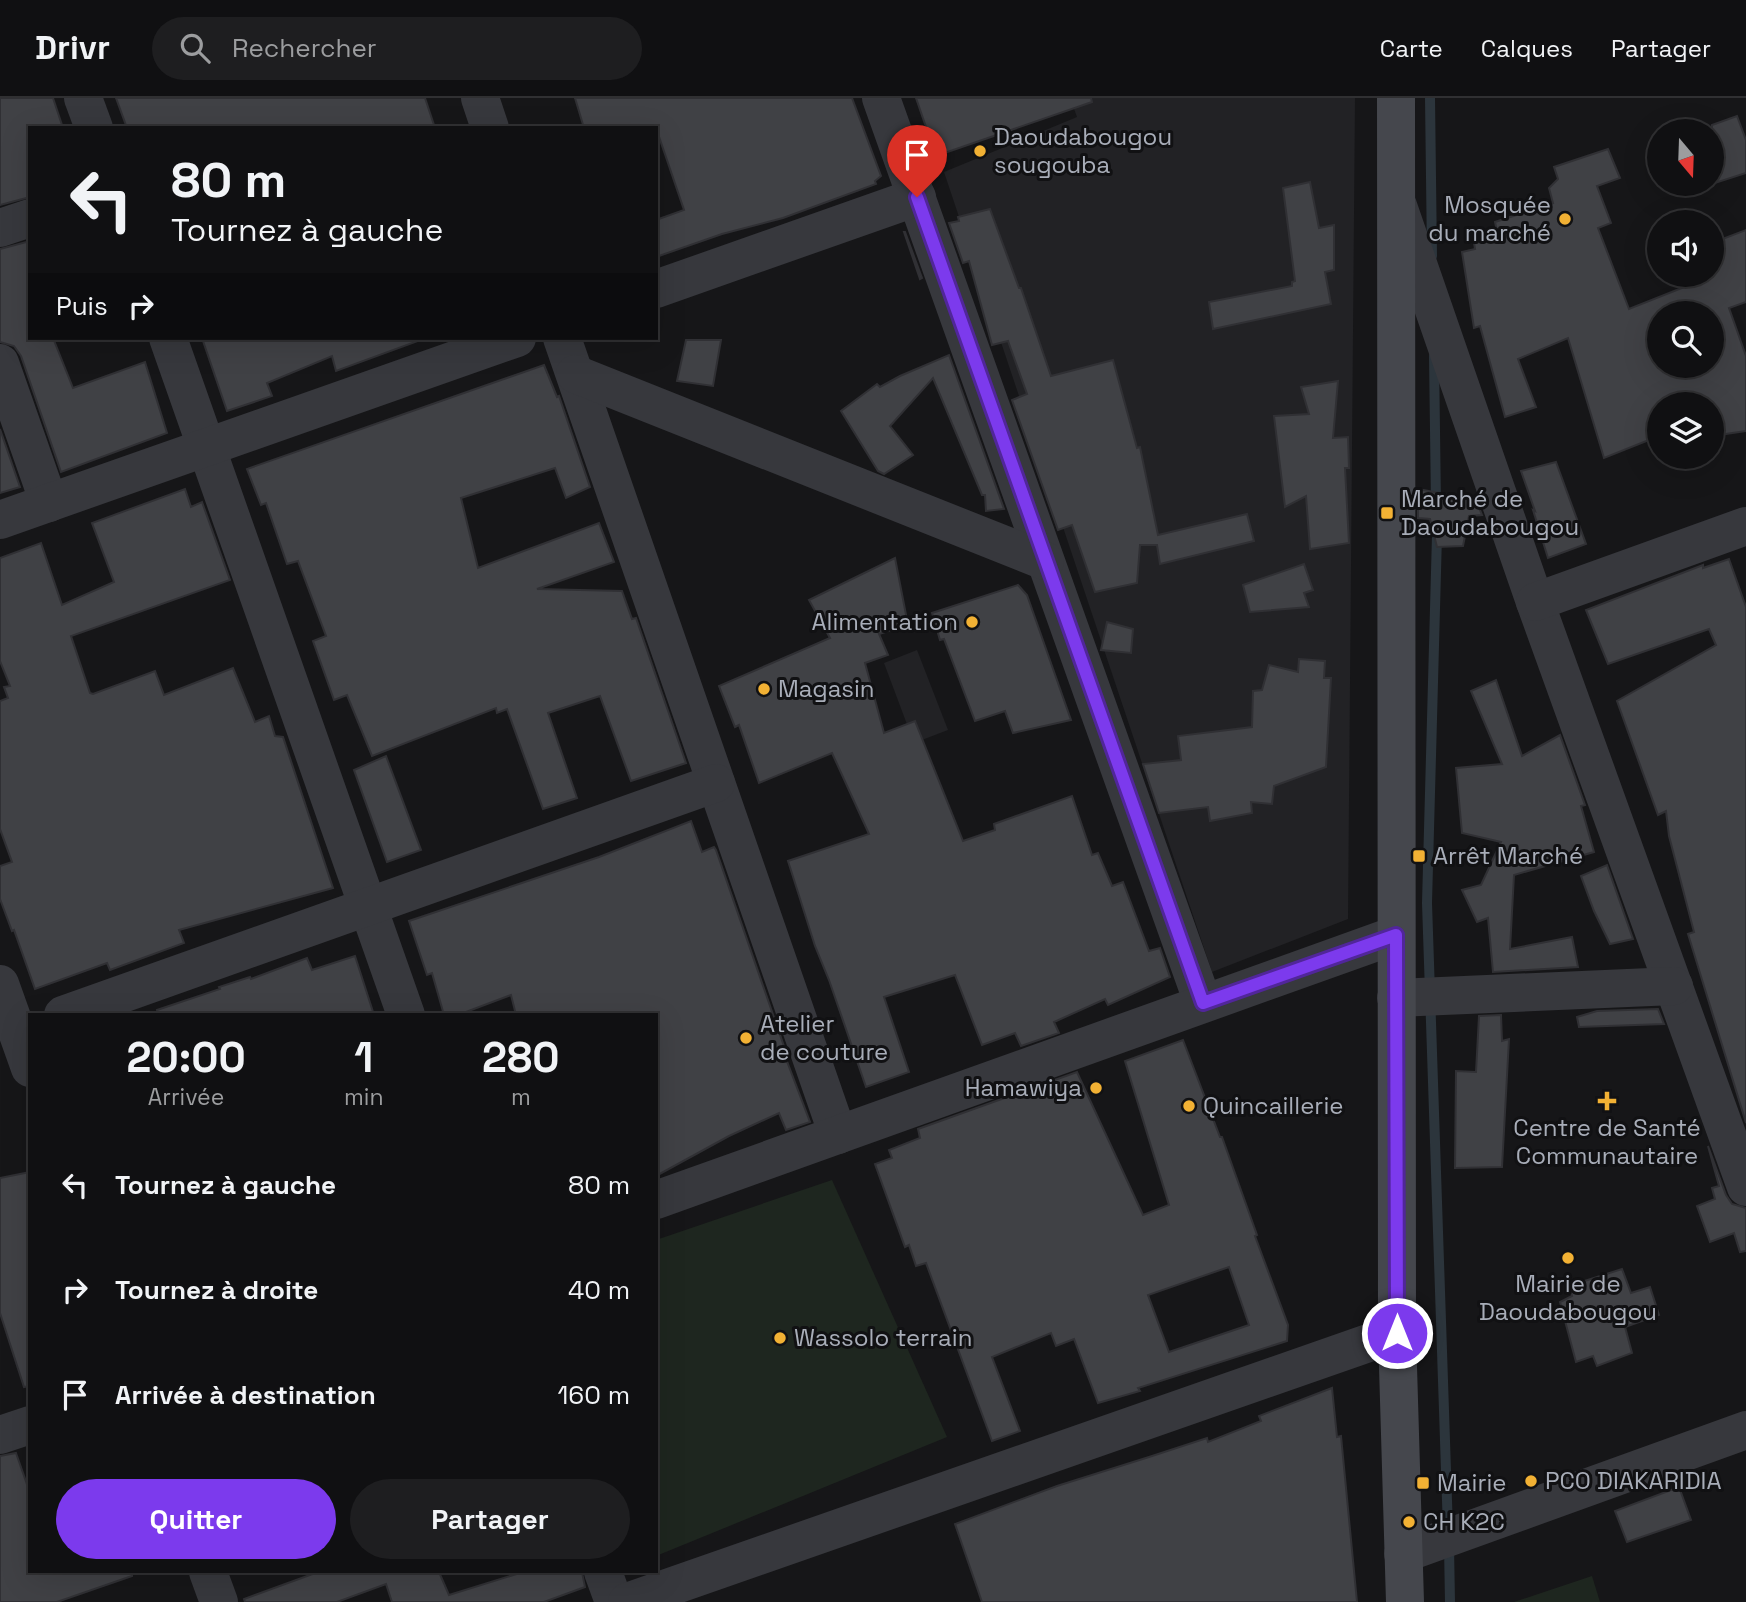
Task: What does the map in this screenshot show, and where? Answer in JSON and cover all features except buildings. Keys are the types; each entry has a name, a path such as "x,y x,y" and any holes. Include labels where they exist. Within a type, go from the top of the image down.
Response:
{"street":[{"path":"83,98 93,126"},
{"path":"480,98 489,126"},
{"path":"881,98 1203,1003"},
{"path":"1396,98 1397,1333 1405,1602"},
{"path":"1395,196 1535,602 1746,1187"},
{"path":"658,288 917,197"},
{"path":"0,228 28,219"},
{"path":"169,340 406,1013"},
{"path":"0,520 511,340"},
{"path":"563,340 838,1135"},
{"path":"0,363 49,503"},
{"path":"575,374 1045,561"},
{"path":"1535,602 1746,526"},
{"path":"69,1013 716,783"},
{"path":"658,1199 1396,935"},
{"path":"0,984 28,1063"},
{"path":"1396,998 1674,986"},
{"path":"627,1602 1397,1333"},
{"path":"0,1436 28,1426"},
{"path":"1403,1554 1746,1430"},
{"path":"208,1573 219,1602"},
{"path":"603,1573 614,1602"}],"shaded area":[{"path":"1070,98 1355,98 1348,919 1212,972 944,172 1077,117"},
{"path":"917,650 948,730 914,743 884,663"},
{"name":"Wassolo terrain","path":"832,1180 947,1437 658,1555 658,1239"},
{"path":"1592,1576 1600,1602 1514,1602"}],"waterway":[{"path":"1430,98 1432,256"},
{"path":"1434,356 1436,505"},
{"path":"1437,535 1427,903 1448,1530"},
{"path":"1449,1546 1450,1602"}],"place":[{"name":"Daoudabougou sougouba","path":"980,151"},
{"name":"Mosquée du marché","path":"1565,219"},
{"name":"Marché de Daoudabougou","path":"1387,513"},
{"name":"Alimentation","path":"972,622"},
{"name":"Magasin","path":"764,689"},
{"name":"Arrêt Marché","path":"1419,856"},
{"name":"Atelier de couture","path":"746,1038"},
{"name":"Hamawiya","path":"1096,1088"},
{"name":"Centre de Santé Communautaire","path":"1607,1101"},
{"name":"Quincaillerie","path":"1189,1106"},
{"name":"Mairie de Daoudabougou","path":"1568,1258"},
{"name":"Wassolo terrain","path":"780,1338"},
{"name":"PCO DIAKARIDIA","path":"1531,1481"},
{"name":"Mairie","path":"1423,1483"},
{"name":"CH K2C","path":"1409,1522"}],"route":[{"path":"917,197 1203,1003 1396,935 1397,1333"}]}
